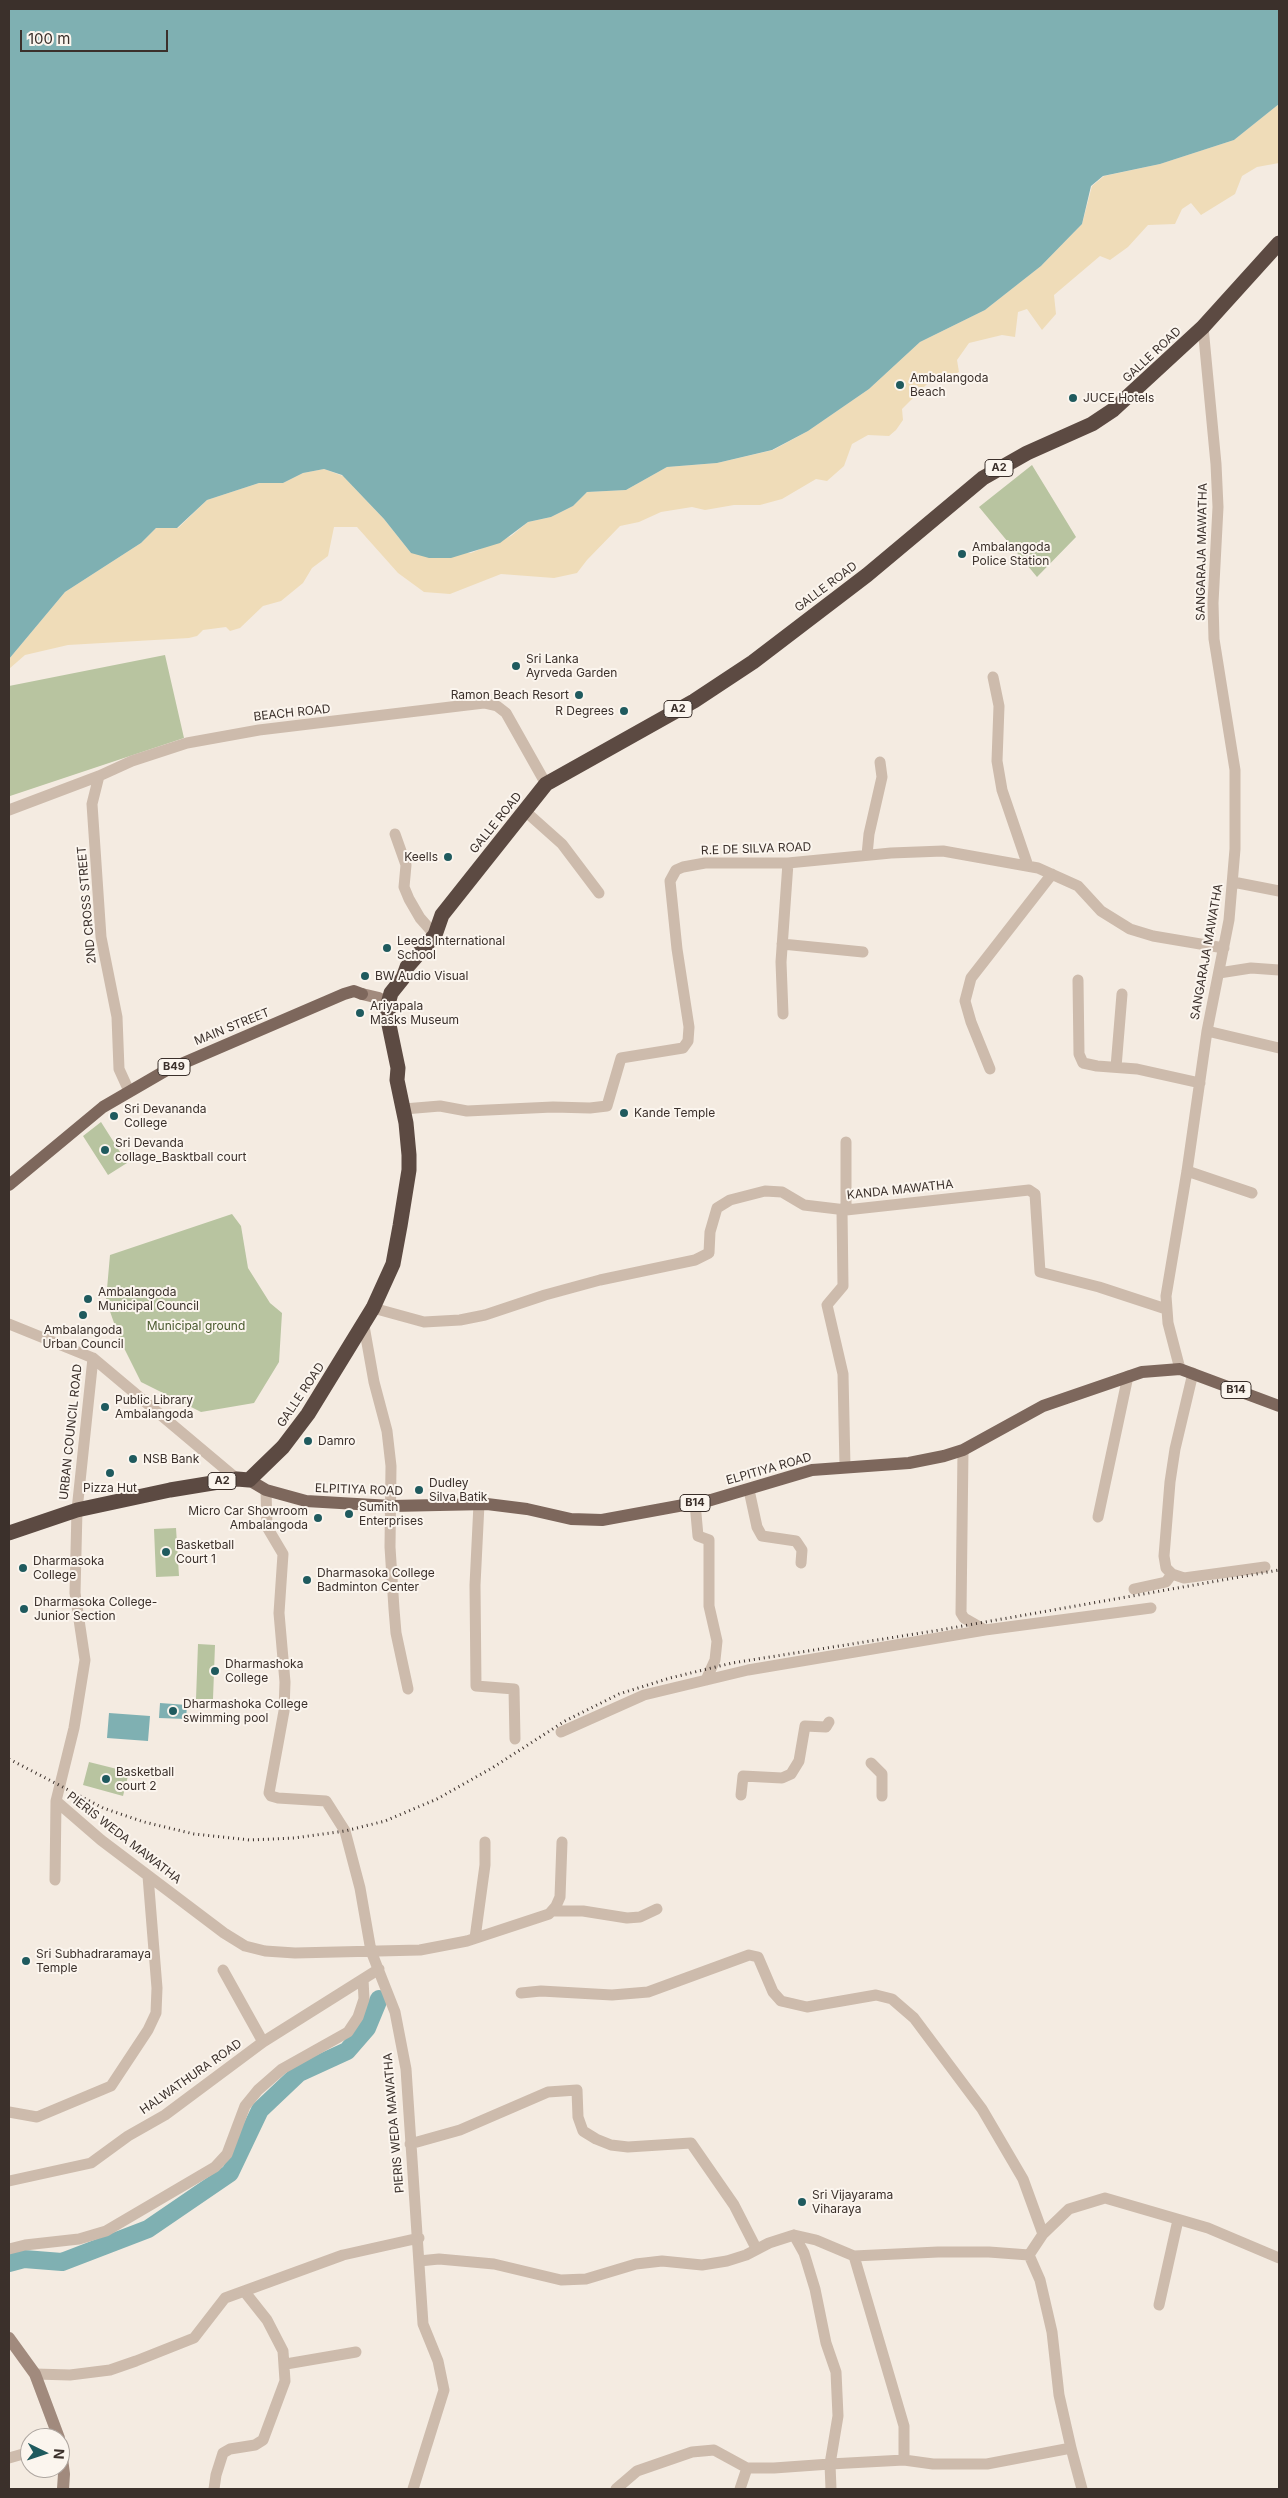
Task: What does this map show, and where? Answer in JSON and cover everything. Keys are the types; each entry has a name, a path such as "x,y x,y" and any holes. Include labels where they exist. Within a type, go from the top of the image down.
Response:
{"highway":[{"name":"GALLE ROAD","path":"243,1479 283,1448 292,1436 364,1326 393,1264 408,1178 408,1138 397,1080 398,1068 389,1028 388,1004 393,988 403,978 407,967 435,935 442,915 546,784 694,701 754,662 874,570 983,478 1027,453 1092,424 1113,410 1203,327 1279,243"},
{"name":"GALLE ROAD","path":"397,1080 390,1070 378,1012 379,998 385,986 397,972 407,967"},
{"name":"A2","path":"9,1533 76,1510 170,1490 243,1479"}],"main road":[{"name":"MAIN STREET","path":"9,1185 103,1107 192,1058 344,994 354,991 379,998"},
{"name":"ELPITIYA ROAD","path":"243,1479 266,1490 306,1501 391,1506 479,1504 527,1509 571,1519 602,1520 695,1503 749,1490 812,1470 909,1464 963,1450 1042,1406 1128,1376 1164,1369 1180,1369 1193,1373 1279,1406"},
{"path":"9,2338 35,2374 54,2428"}],"street":[{"name":"SANGARAJA MAWATHA","path":"1180,1369 1166,1309 1168,1287 1188,1171 1207,1031 1224,948 1233,882 1235,770 1214,639 1213,603 1218,507 1216,464 1203,327"},
{"path":"993,678 999,706 997,761 1002,790 1028,866"},
{"name":"BEACH ROAD","path":"9,810 170,748 218,737 484,703 497,706 506,712 546,784"},
{"path":"867,856 869,834 882,777 880,762"},
{"name":"2ND CROSS STREET","path":"99,776 92,804 101,937 117,1017 119,1069 129,1091"},
{"path":"75,785 92,804"},
{"path":"524,811 562,844 599,892"},
{"path":"395,834 406,865 404,887 420,918 435,935"},
{"name":"R.E DE SILVA ROAD","path":"404,1109 440,1106 467,1111 607,1106 612,1094 617,1065 621,1058 683,1048 688,1041 688,1009 677,949 670,881 672,874 683,867 705,863 788,863 943,852 1028,866 1052,874 1078,886 1101,910 1130,929 1153,936 1224,948"},
{"path":"783,1014 782,944 788,863"},
{"path":"990,1069 971,1022 965,1001 971,978 1052,874"},
{"path":"1233,882 1279,891"},
{"path":"782,944 863,952"},
{"path":"1219,973 1251,968 1279,970"},
{"path":"1078,980 1079,1054 1083,1063 1137,1069 1200,1083"},
{"path":"1116,1067 1122,994"},
{"path":"1207,1031 1279,1048"},
{"path":"845,1467 843,1374 827,1305 844,1286 846,1142"},
{"path":"1188,1171 1252,1193"},
{"name":"KANDA MAWATHA","path":"373,1308 424,1322 460,1320 485,1316 545,1295 600,1280 695,1260 709,1253 710,1232 717,1208 730,1200 751,1194 782,1192 804,1205 844,1210 1029,1190 1036,1194 1040,1272 1099,1287 1166,1309"},
{"path":"9,1324 93,1358 243,1479"},
{"path":"364,1326 374,1382 387,1431 391,1466 390,1547 396,1633 408,1689"},
{"name":"URBAN COUNCIL ROAD","path":"76,1510 93,1358"},
{"path":"1193,1373 1175,1449 1167,1510 1164,1556 1166,1568 1172,1574 1184,1578 1265,1567"},
{"path":"1098,1517 1128,1376"},
{"path":"963,1450 961,1613 964,1618 985,1630"},
{"path":"266,1490 266,1527 282,1554 279,1613 285,1682 284,1711 269,1793 270,1796 278,1798 326,1801 344,1831 360,1888 371,1951 420,1950 475,1938 549,1914 560,1897 562,1842"},
{"path":"749,1490 757,1527 762,1536 796,1541 802,1550 801,1563"},
{"path":"695,1503 698,1536 709,1540 709,1606 717,1641 716,1660 706,1680"},
{"path":"479,1504 476,1585 476,1686 514,1689 515,1739"},
{"name":"PIERIS WEDA MAWATHA","path":"76,1510 75,1593 84,1660 74,1728 58,1786 56,1801 101,1840 245,1946 265,1951 294,1953 371,1951 395,2012 406,2069 410,2144 419,2238 423,2324 438,2361 444,2390 413,2489"},
{"path":"1134,1588 1166,1582 1172,1574"},
{"path":"562,1732 644,1695 748,1670 985,1630 1151,1608"},
{"path":"741,1794 743,1776 782,1778 792,1774 799,1761 805,1726 826,1727 829,1722"},
{"path":"871,1763 882,1774 882,1796"},
{"path":"55,1880 56,1801"},
{"path":"475,1938 485,1864 484,1842"},
{"path":"9,2112 37,2117 111,2086 148,2030 156,2013 157,1988 148,1876"},
{"path":"552,1911 583,1911 627,1918 640,1917 657,1909"},
{"path":"521,1993 612,1995 648,1992 749,1955 758,1957 780,2001 808,2007 876,1995 892,1999 914,2018 982,2109 1023,2179 1033,2201 1043,2234"},
{"name":"HALWATHURA ROAD","path":"9,2181 91,2163 128,2136 165,2115 263,2042 379,1969"},
{"path":"224,1970 263,2042"},
{"path":"9,2249 25,2245 79,2239 106,2231 215,2167 228,2154 245,2106 258,2090 282,2069 348,2032 358,2017 364,1999 363,1979"},
{"path":"410,2144 460,2130 548,2092 577,2090 578,2118 583,2131 596,2139 611,2145 628,2147 691,2143 734,2205 756,2248"},
{"path":"1029,2255 1043,2234 1069,2209 1105,2198 1208,2228 1279,2258"},
{"path":"1159,2305 1178,2220"},
{"path":"419,2261 438,2259 494,2264 560,2280 586,2279 636,2264 662,2261 702,2264 727,2261 746,2255 756,2248 794,2235 816,2240 854,2256 889,2256 938,2252 989,2252 1029,2255"},
{"path":"794,2235 804,2253 816,2289 826,2343 836,2372 838,2416 830,2464 831,2489"},
{"path":"35,2374 70,2375 110,2370 194,2338 225,2298 344,2255 419,2238"},
{"path":"1029,2255 1040,2280 1052,2332 1059,2395 1082,2489"},
{"path":"854,2256 904,2426 904,2460"},
{"path":"214,2489 216,2474 224,2453 230,2449 255,2445 263,2440 285,2381 286,2364 284,2351 252,2299 244,2291"},
{"path":"286,2364 356,2352"},
{"path":"616,2489 637,2471 692,2452 714,2450 747,2468 774,2468 904,2460 933,2464 987,2464 1071,2448"},
{"path":"740,2489 747,2468"}],"green space":[{"path":"1032,465 1076,537 1037,577 979,507"},
{"path":"165,655 184,738 10,796 9,686"},
{"name":"Sri Devanda collage_Basktball court","path":"101,1122 127,1163 108,1175 83,1136"},
{"name":"Municipal ground","path":"232,1214 241,1226 248,1268 270,1303 282,1313 279,1362 254,1403 201,1412 141,1382 120,1340 106,1300 110,1255"},
{"name":"Basketball Court 1","path":"176,1528 179,1576 156,1577 154,1529"},
{"path":"198,1644 215,1645 213,1699 196,1699"},
{"name":"Basketball court 2","path":"89,1762 129,1772 123,1796 83,1785"}],"sand":[{"name":"Ambalangoda Beach","path":"1279,104 1279,163 1257,167 1242,176 1235,194 1201,215 1191,203 1182,209 1175,224 1148,225 1128,247 1110,260 1100,256 1054,295 1056,314 1042,330 1027,309 1018,312 1015,337 1002,335 969,343 957,360 959,372 953,375 942,373 931,380 902,409 903,420 889,436 868,435 852,444 844,466 827,481 816,479 782,499 760,505 734,505 705,510 692,507 661,512 639,522 620,526 577,573 554,578 501,574 450,594 424,592 398,573 357,527 334,527 328,556 312,568 303,583 281,601 263,606 240,628 230,631 226,627 203,630 197,636 189,638 68,645 25,655 9,669 9,659 65,592 141,543 156,528 178,528 207,500 259,483 283,483 303,473 324,469 343,476 384,519 411,553 471,553 511,536 528,522 551,517 573,506 587,492 626,490 667,467 717,463 773,450 808,431 869,389 920,342 985,310 1041,266 1082,224 1092,186 1104,176 1160,164 1234,140"}],"water":[{"path":"9,9 1279,9 1279,104 1234,140 1160,164 1103,176 1091,186 1082,224 1041,266 985,310 920,342 869,389 808,431 772,450 717,463 667,467 626,490 587,492 573,506 551,517 528,522 500,543 451,558 429,558 411,553 384,519 342,475 324,469 303,473 283,483 259,483 207,500 177,528 156,528 141,543 65,592 9,659"},
{"name":"Dharmashoka College swimming pool","path":"160,1703 187,1705 186,1719 159,1718"},
{"path":"109,1713 150,1716 148,1741 107,1738"}],"waterway":[{"path":"9,2263 24,2259 62,2262 148,2229 230,2173 260,2110 299,2073 347,2051 367,2028 379,1999"}],"railway":[{"path":"9,1759 103,1808 144,1822 194,1834 250,1840 294,1838 345,1831 385,1821 437,1799 492,1768 565,1721 619,1694 670,1678 732,1663 940,1630 1279,1570"}],"place":[{"name":"Ambalangoda Beach","path":"900,385"},
{"name":"JUCE Hotels","path":"1073,398"},
{"name":"Ambalangoda Police Station","path":"962,554"},
{"name":"Sri Lanka Ayrveda Garden","path":"516,666"},
{"name":"Ramon Beach Resort","path":"579,695"},
{"name":"R Degrees","path":"624,711"},
{"name":"Keells","path":"448,857"},
{"name":"Leeds International School","path":"387,948"},
{"name":"BW Audio Visual","path":"365,976"},
{"name":"Ariyapala Masks Museum","path":"360,1013"},
{"name":"Kande Temple","path":"624,1113"},
{"name":"Sri Devananda College","path":"114,1116"},
{"name":"Sri Devanda collage_Basktball court","path":"105,1150"},
{"name":"Ambalangoda Municipal Council","path":"88,1299"},
{"name":"Ambalangoda Urban Council","path":"83,1315"},
{"name":"Public Library Ambalangoda","path":"105,1407"},
{"name":"Damro","path":"308,1441"},
{"name":"NSB Bank","path":"133,1459"},
{"name":"Pizza Hut","path":"110,1473"},
{"name":"Dudley Silva Batik","path":"419,1490"},
{"name":"Sumith Enterprises","path":"349,1514"},
{"name":"Micro Car Showroom Ambalangoda","path":"318,1518"},
{"name":"Basketball Court 1","path":"166,1552"},
{"name":"Dharmasoka College","path":"23,1568"},
{"name":"Dharmasoka College Badminton Center","path":"307,1580"},
{"name":"Dharmasoka College- Junior Section","path":"24,1609"},
{"name":"Dharmashoka College","path":"215,1671"},
{"name":"Dharmashoka College swimming pool","path":"173,1711"},
{"name":"Basketball court 2","path":"106,1779"},
{"name":"Sri Subhadraramaya Temple","path":"26,1961"},
{"name":"Sri Vijayarama Viharaya","path":"802,2202"}]}
